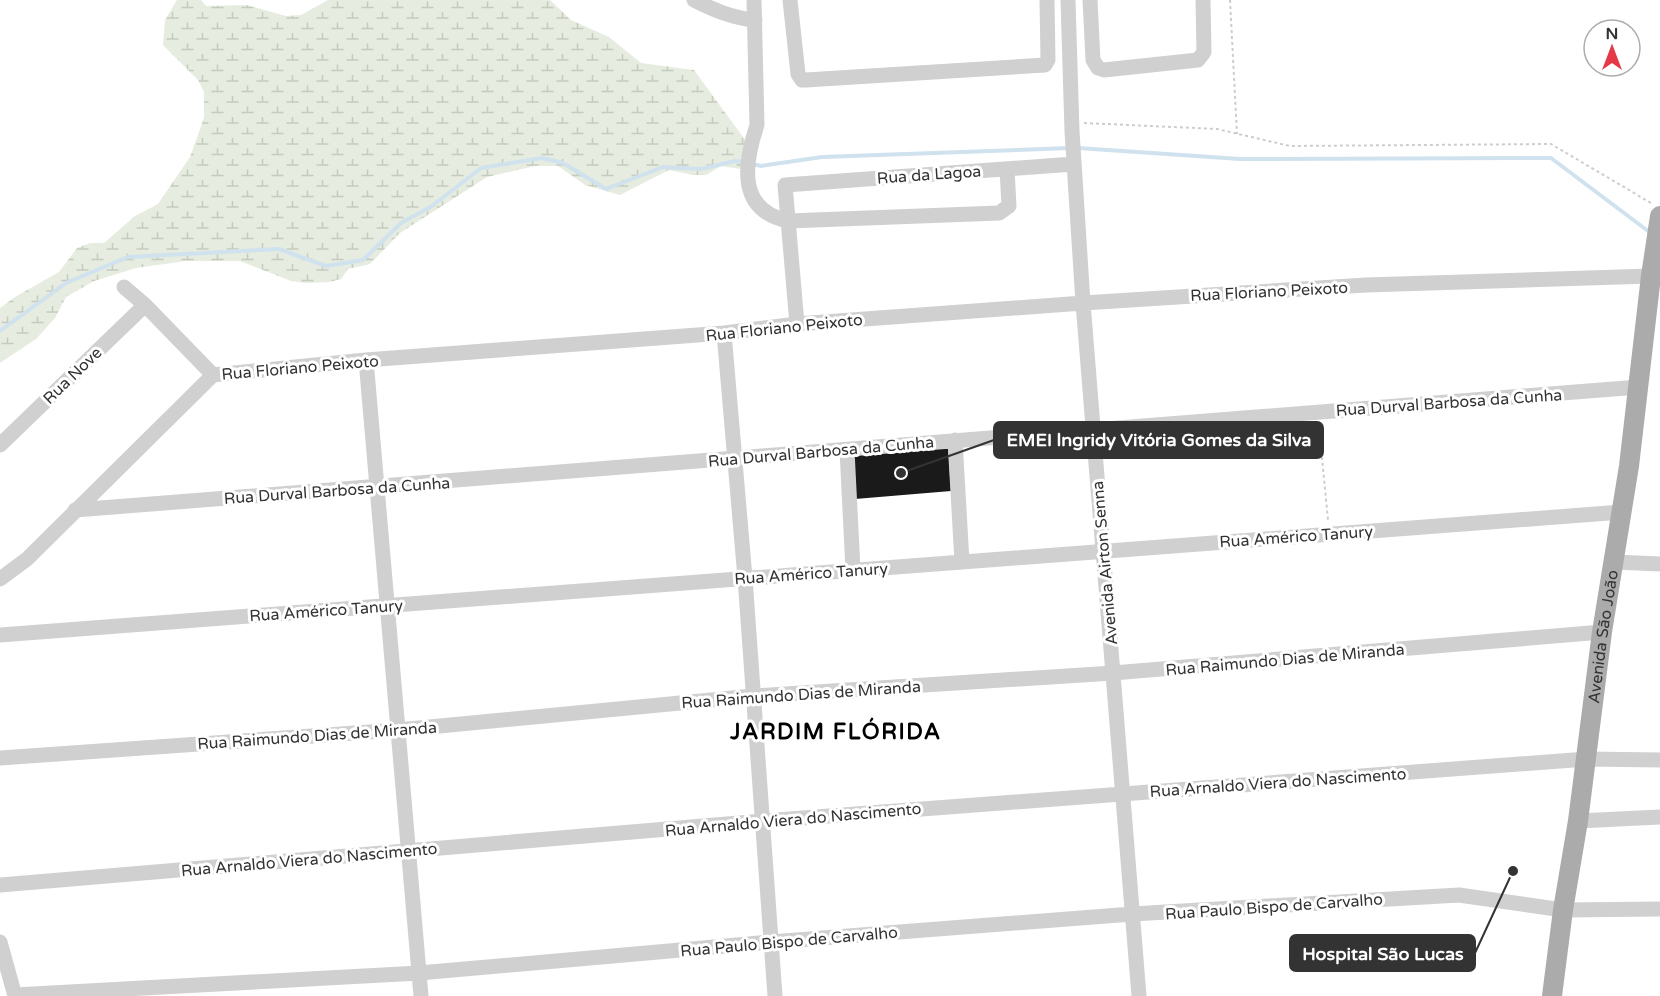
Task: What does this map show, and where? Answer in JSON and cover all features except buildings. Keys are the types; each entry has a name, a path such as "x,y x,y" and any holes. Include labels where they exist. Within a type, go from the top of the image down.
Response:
{"main road":[{"name":"Avenida São João","path":"1552,996 1655,266 1655,209"}],"street":[{"path":"694,0 729,15 755,20"},
{"path":"754,0 757,125 752,140 746,178 755,201 771,217 788,221 999,213 1009,206 1007,169"},
{"path":"790,0 798,74 802,80 806,80 1045,64 1048,60 1047,0"},
{"name":"Avenida Airton Senna","path":"1068,0 1072,127 1083,303 1139,996"},
{"path":"1090,0 1093,60 1098,68 1104,70 1198,60 1204,52 1203,0"},
{"name":"Rua da Lagoa","path":"788,221 785,185 1007,169 1074,161"},
{"path":"788,221 797,324"},
{"name":"Rua Floriano Peixoto","path":"0,579 27,559 213,375 366,360 724,333 797,324 1655,266"},
{"path":"124,287 145,305 213,375"},
{"name":"Rua Nove","path":"0,444 145,305"},
{"path":"724,333 736,458 775,996"},
{"path":"366,360 421,996"},
{"name":"Rua Durval Barbosa da Cunha","path":"75,510 1639,387"},
{"path":"955,440 962,562"},
{"path":"847,450 853,570"},
{"name":"Rua Américo Tanury","path":"0,635 1622,512"},
{"path":"1614,562 1660,564"},
{"name":"Rua Raimundo Dias de Miranda","path":"0,758 398,730 753,696 1113,673 1602,632"},
{"name":"Rua Arnaldo Viera do Nascimento","path":"0,885 1122,793 1587,759 1660,760"},
{"path":"1578,821 1660,817"},
{"name":"Rua Paulo Bispo de Carvalho","path":"15,996 419,973 771,942 1132,915 1459,895 1563,910 1660,909"},
{"path":"1,952 15,996"}],"path":[{"path":"1230,0 1237,134"},
{"path":"1072,127 1217,129 1290,146 1551,144 1655,209"},
{"path":"1317,413 1330,534"}],"green space":[{"path":"177,0 201,0 206,6 247,5 286,16 301,15 328,0 550,0 571,20 609,37 641,63 694,70 754,152 747,170 721,166 706,175 693,175 669,170 620,195 585,185 558,166 535,166 487,177 400,233 370,264 348,269 341,279 329,282 291,281 240,261 186,261 136,268 94,281 66,297 55,318 36,339 0,363 0,308 59,272 77,248 90,243 104,243 135,216 158,204 190,157 204,118 204,92 198,80 163,45 165,20"}],"waterway":[{"path":"752,164 761,166 822,157 1070,148"},
{"path":"1078,148 1240,159 1551,158 1648,231"},
{"path":"0,331 66,283 128,257 279,249 326,266 363,260 401,223 432,206 481,168 542,158 563,163 606,189 663,167 701,169 735,161 744,162"}],"place":[{"name":"EMEI lngridy Vitória Gomes da Silva","path":"901,473"},
{"name":"Hospital São Lucas","path":"1513,871"}],"district":[{"name":"JARDIM FLÓRIDA","path":"836,731"}]}
